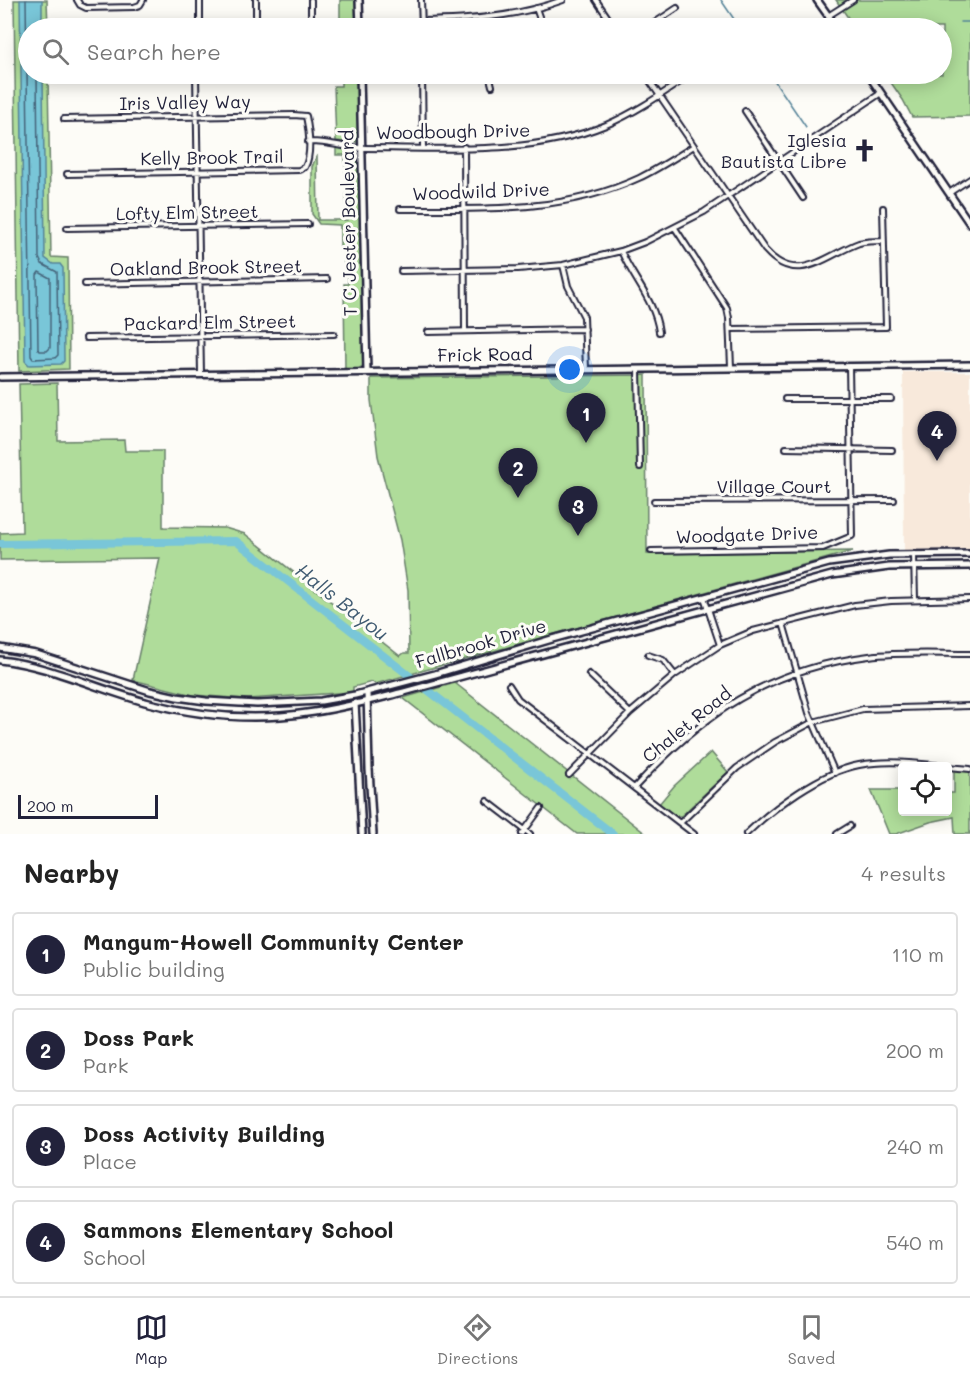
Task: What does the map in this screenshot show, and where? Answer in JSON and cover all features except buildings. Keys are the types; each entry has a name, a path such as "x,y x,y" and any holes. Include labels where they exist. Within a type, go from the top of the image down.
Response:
{"main road":[{"path":"359,0 360,18"},
{"path":"817,0 828,16"},
{"name":"T C Jester Boulevard","path":"360,84 367,372"},
{"path":"875,84 970,224"},
{"name":"Frick Road","path":"0,377 970,365"},
{"name":"Fallbrook Drive","path":"0,648 47,657 150,691 206,701 257,705 321,701 355,695 435,674 601,625 807,569 871,557 970,554"},
{"name":"Fallbrook Drive","path":"0,660 55,672 147,702 205,713 279,716 318,712 404,692 810,581 864,570 915,566 970,566"},
{"path":"807,569 810,581"},
{"path":"601,625 604,637"},
{"path":"501,655 504,665"},
{"path":"367,692 373,834"},
{"path":"355,695 362,834"}],"street":[{"path":"77,0 86,8 134,7 142,2"},
{"path":"200,0 200,18"},
{"path":"256,0 256,18"},
{"path":"311,0 311,17"},
{"path":"421,0 422,18"},
{"path":"486,18 563,0"},
{"path":"596,0 608,18"},
{"path":"828,16 853,0"},
{"path":"536,8 540,18"},
{"path":"662,18 677,8"},
{"path":"196,84 201,374"},
{"path":"422,84 423,148"},
{"path":"652,84 765,250 778,262 787,266 815,265 862,242 883,241"},
{"name":"Woodbough Drive","path":"308,142 326,142 351,148 423,148 523,146 556,141 605,125 677,84"},
{"path":"401,270 518,269 563,265 621,251 675,228 780,162 881,93"},
{"path":"745,111 803,198"},
{"name":"Iris Valley Way","path":"64,119 306,116"},
{"name":"Kelly Brook Trail","path":"67,174 299,170 305,167 308,161 306,116"},
{"name":"Woodwild Drive","path":"400,209 512,208 569,201 639,178 694,146"},
{"path":"464,147 465,331"},
{"path":"949,193 970,179"},
{"path":"730,329 886,327 883,208"},
{"name":"Lofty Elm Street","path":"67,228 308,224"},
{"path":"675,228 727,308 731,367"},
{"path":"621,251 634,278 654,309 658,332"},
{"path":"563,265 568,286 584,317 586,369"},
{"name":"Oakland Brook Street","path":"85,284 327,279"},
{"path":"428,332 585,329"},
{"name":"Packard Elm Street","path":"86,338 334,334"},
{"name":"Woodgate Drive","path":"651,551 823,548 852,537 849,366"},
{"path":"638,369 640,467"},
{"path":"785,399 891,399"},
{"path":"786,448 892,450"},
{"name":"Village Court","path":"654,501 894,500"},
{"path":"914,554 915,600"},
{"path":"704,597 720,645"},
{"path":"569,775 630,714 675,675 720,645 753,631 855,605 915,600 970,599"},
{"path":"783,623 813,722 835,773"},
{"name":"Chalet Road","path":"635,787 663,756 727,705 796,671 870,656 970,654"},
{"path":"648,655 663,660 675,675"},
{"path":"589,674 630,714"},
{"path":"509,685 518,699 694,834"},
{"path":"680,823 737,768 775,742 813,722 863,709 970,706"},
{"path":"746,834 788,801 835,773 851,767 870,764 931,764 970,769"},
{"path":"487,801 523,832 530,834"},
{"path":"523,832 541,808"},
{"path":"837,834 850,826"}],"shaded area":[{"path":"903,372 970,372 970,550 904,550"}],"green space":[{"path":"14,0 47,0 48,18 18,18 18,84 48,84 51,257 68,258 69,369 19,371"},
{"path":"340,0 357,0 357,18 340,18"},
{"path":"836,0 970,0 970,116 912,117 892,84 952,84 952,18 848,18"},
{"path":"341,84 358,84 358,142 355,142 353,133 348,133 345,142 336,141 334,86 341,86"},
{"path":"336,147 349,154 358,154 360,160 362,250 360,266 364,365 358,369 345,370 344,284 348,284 348,274 344,273 344,252 340,251 340,225 319,224 312,214 312,167 317,155 318,220 347,220 345,155 336,155"},
{"path":"646,375 647,554 853,551 375,684 372,682 353,687 353,692 247,699 193,695 133,680 160,558 0,560 0,533 22,532 19,384 57,383 58,441 124,440 125,451 163,451 163,527 225,528 245,534 400,656 409,653 408,590 400,540 378,456 371,400 371,378"},
{"path":"455,683 646,834 577,834 403,698"},
{"path":"711,752 728,772 681,816 675,816 659,804 674,786"},
{"path":"954,769 970,771 970,834 955,834 954,817 889,834 871,790 898,790 898,816 952,816 952,793 954,793"}],"water":[{"path":"20,0 42,0 42,18 20,18"},
{"path":"21,84 43,84 45,258 53,264 60,264 63,268 64,361 61,364 29,365 25,361"}],"waterway":[{"path":"721,0 733,18"},
{"path":"960,22 970,22"},
{"path":"777,84 806,127"},
{"name":"Halls Bayou","path":"0,544 236,541 613,834"}],"place":[{"name":"Iglesia Bautista Libre","path":"865,151"},
{"name":"Mangum-Howell Community Center","path":"586,443"},
{"name":"Sammons Elementary School","path":"937,461"},
{"name":"Doss Park","path":"518,498"},
{"name":"Doss Activity Building","path":"578,536"}]}
